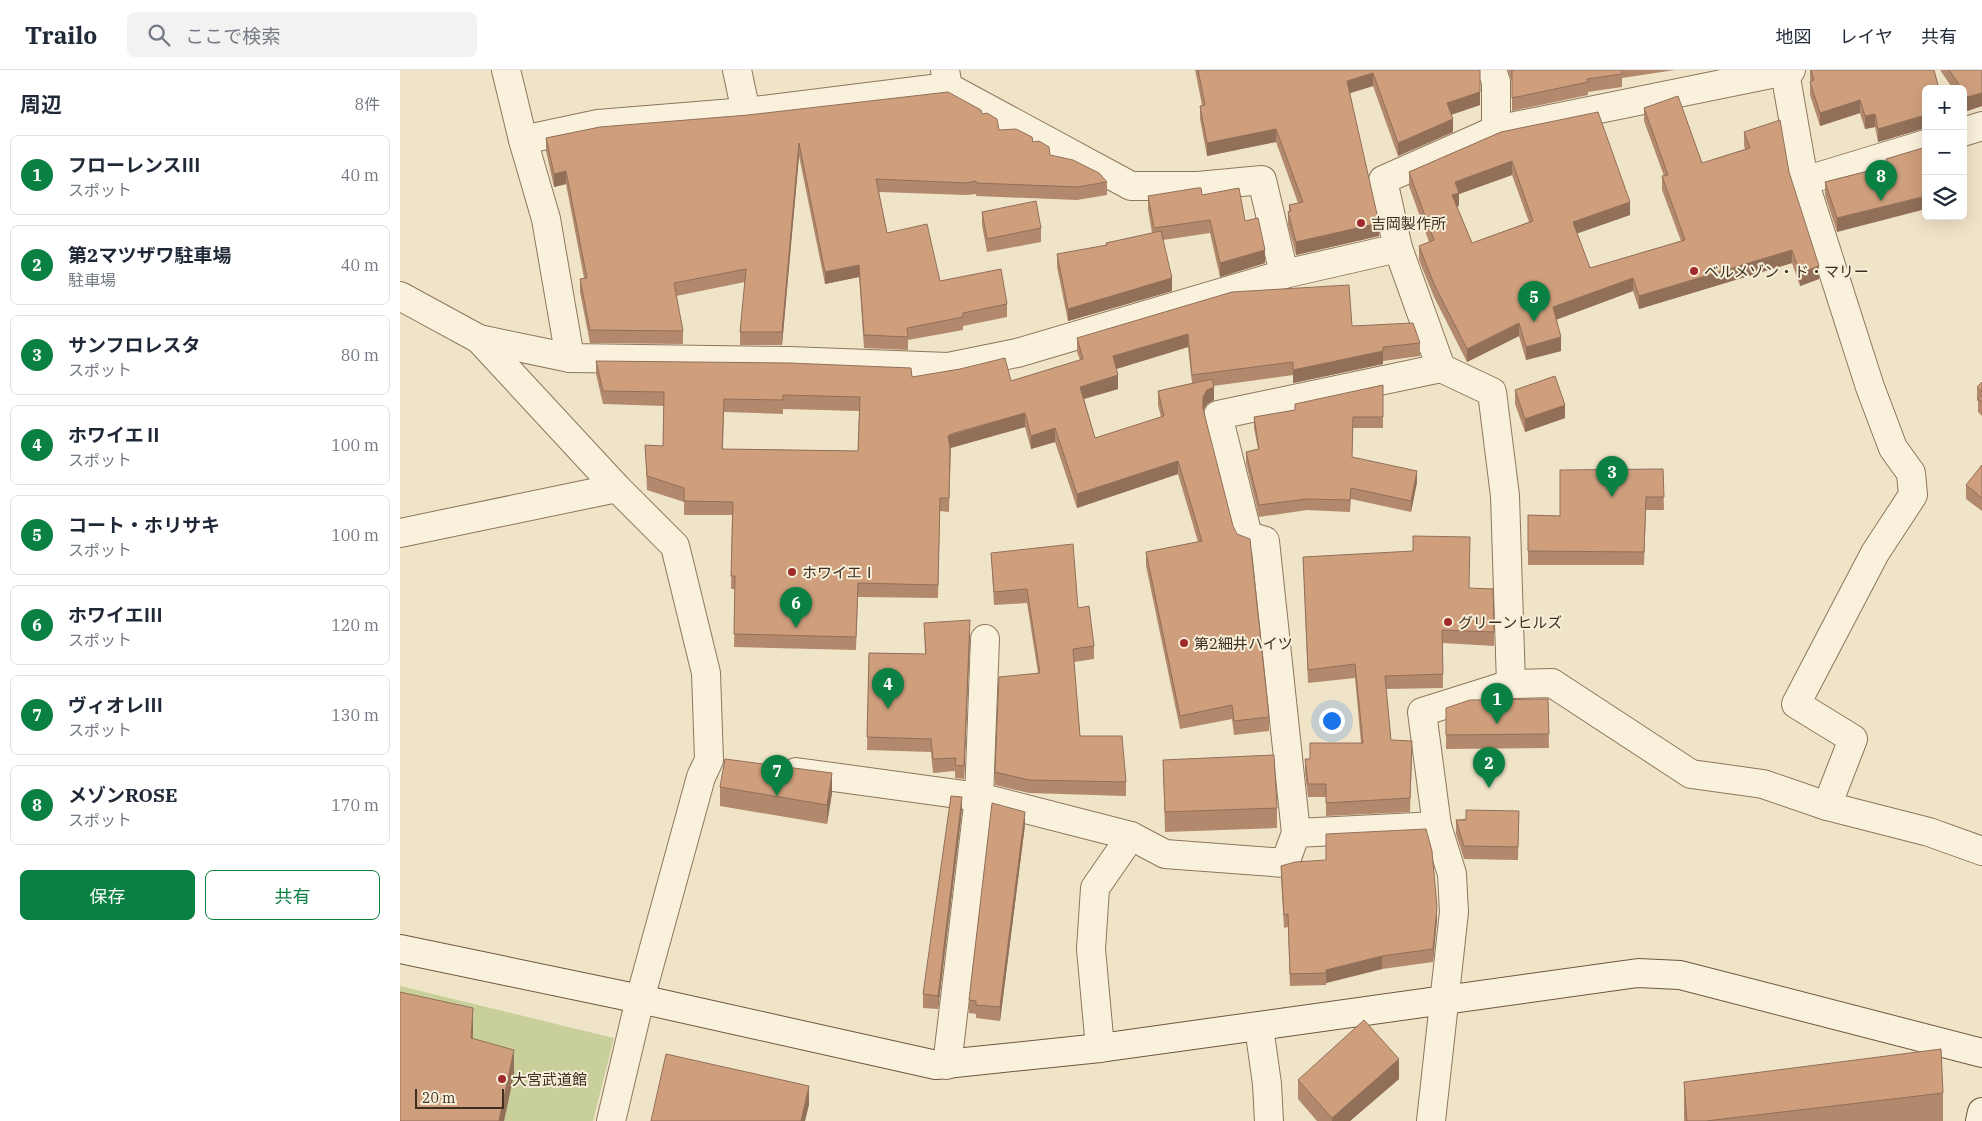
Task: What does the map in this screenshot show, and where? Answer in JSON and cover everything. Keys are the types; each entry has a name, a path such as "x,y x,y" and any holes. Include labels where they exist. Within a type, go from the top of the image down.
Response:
{"street":[{"path":"506,70 523,140 546,219 570,358"},
{"path":"737,70 746,112"},
{"path":"1492,70 1496,82 1496,130"},
{"path":"1440,368 1398,248 1383,180 1496,130 1788,71 1804,181 1870,387 1893,448 1911,473 1913,495 1875,553 1796,704 1853,739 1827,806"},
{"path":"523,140 598,124 746,112 946,78 1131,186 1198,186 1262,180 1284,274"},
{"path":"1967,131 1982,126"},
{"path":"1804,181 1922,145"},
{"path":"400,296 479,339 570,358 948,367 1017,353 1284,274 1398,248"},
{"path":"479,339 617,488 675,546 706,673 709,760 701,778 640,999 611,1121"},
{"path":"767,768 979,797 1131,836 1165,854 1284,863 1296,833 1265,541 1248,536 1218,415 1440,368 1492,392 1505,496 1511,684"},
{"path":"400,533 617,488"},
{"path":"947,1065 979,797 985,639"},
{"path":"1431,1121 1454,912 1452,874 1437,826 1422,712 1511,684 1552,683 1691,774 1762,784 1827,806 1929,832 1982,852"},
{"path":"709,760 738,764"},
{"path":"1296,833 1437,826"},
{"path":"1100,1048 1091,949 1095,888 1131,836"},
{"path":"400,949 640,999 936,1066 1100,1048 1259,1027 1446,998 1638,973 1680,975 1982,1053"},
{"path":"1259,1027 1267,1084 1269,1121"},
{"path":"1980,1121 1982,1112"}],"green space":[{"name":"大宮武道館","path":"400,986 614,1038 593,1121 400,1121"}],"building":[{"path":"1198,70 1480,70 1480,92 1447,103 1453,119 1398,143 1373,73 1347,81 1379,223 1296,242 1288,212 1291,211 1289,205 1303,202 1276,129 1207,143 1200,106 1205,105"},
{"path":"1512,70 1622,70 1622,74 1587,79 1588,82 1512,98"},
{"path":"1811,70 1934,70 1938,85 1922,85 1922,116 1878,129 1875,114 1865,116 1860,100 1820,113 1810,82 1814,80"},
{"path":"1949,70 1982,70 1982,93 1967,97 1967,85 1959,85"},
{"path":"948,92 981,110 982,114 987,113 997,119 999,130 1016,129 1032,137 1033,142 1039,141 1049,147 1050,155 1073,160 1099,173 1107,182 1077,187 976,183 976,181 967,183 876,179 887,233 927,224 940,281 1001,269 1007,304 963,313 963,317 907,328 908,337 864,335 859,265 825,272 799,143 782,332 740,332 746,269 674,283 683,331 590,330 580,279 587,278 566,171 554,174 546,138 600,127 748,115"},
{"path":"1678,96 1702,163 1750,148 1744,132 1780,120 1789,172 1819,266 1800,273 1792,250 1639,296 1633,278 1553,307 1561,337 1526,347 1519,323 1467,349 1434,284 1419,246 1434,240 1409,172 1501,132 1598,112 1630,202 1573,222 1590,268 1685,240 1662,176 1668,175 1644,108","holes":["1512,161 1533,221 1472,243 1452,195 1459,193 1455,182"]},
{"path":"1922,148 1922,197 1837,218 1825,182 1888,166 1886,159"},
{"path":"1201,188 1202,195 1239,188 1245,221 1258,218 1265,250 1220,263 1210,220 1154,228 1148,196"},
{"path":"1036,201 1041,228 987,239 982,212"},
{"path":"1161,231 1172,278 1068,309 1057,254 1107,245 1106,243"},
{"path":"1349,285 1352,326 1413,323 1420,343 1383,347 1383,351 1293,370 1293,362 1192,375 1188,334 1113,356 1118,375 1080,387 1095,438 1164,416 1158,391 1212,379 1214,387 1207,390 1203,397 1203,409 1233,526 1237,534 1250,539 1269,717 1234,721 1232,705 1180,716 1146,552 1202,541 1178,461 1077,494 1055,428 1031,436 1025,413 951,434 948,436 950,447 949,498 940,498 938,585 858,583 856,637 734,634 735,576 731,576 733,502 684,501 684,488 647,476 645,445 663,446 664,392 603,391 596,361 789,363 911,368 912,377 960,369 1005,358 1011,381 1083,359 1077,338 1232,292","holes":["783,395 860,397 858,451 722,449 724,399 783,400"]},
{"path":"1555,376 1565,405 1525,419 1515,390"},
{"path":"1982,382 1982,392 1977,387"},
{"path":"1383,385 1383,417 1353,417 1352,457 1417,471 1411,501 1351,488 1350,500 1307,499 1259,505 1246,452 1259,449 1254,417 1295,410 1295,404"},
{"path":"1982,465 1982,498 1966,485"},
{"path":"1663,469 1664,497 1646,497 1644,552 1528,551 1528,515 1560,516 1560,470"},
{"path":"1413,536 1470,537 1469,588 1493,589 1494,632 1442,630 1443,674 1385,676 1391,740 1412,741 1410,798 1326,803 1326,784 1308,784 1305,759 1310,759 1310,743 1363,743 1355,664 1308,670 1303,557 1413,551"},
{"path":"1073,544 1078,608 1089,606 1094,646 1073,649 1080,736 1122,736 1126,782 1029,780 995,772 999,677 1040,673 1027,589 994,592 991,553"},
{"path":"970,620 964,766 955,765 956,758 933,759 931,739 867,737 869,653 926,654 924,623"},
{"path":"1548,699 1549,734 1446,735 1446,708 1470,700"},
{"path":"1274,755 1277,808 1165,812 1163,760"},
{"path":"725,759 832,773 827,805 720,787"},
{"path":"951,796 962,797 938,996 923,994"},
{"path":"992,803 1025,812 1000,1007 976,1005 976,1001 969,1000"},
{"path":"1466,810 1519,811 1518,847 1464,846 1456,820 1466,820"},
{"path":"1426,829 1432,851 1437,907 1433,949 1382,956 1326,970 1326,973 1290,974 1288,914 1284,915 1281,866 1295,862 1326,860 1326,834"},
{"path":"400,992 473,1008 471,1038 514,1050 499,1121 400,1121"},
{"path":"1364,1020 1399,1059 1332,1118 1298,1080"},
{"path":"1941,1049 1943,1093 1706,1121 1687,1121 1684,1082"},
{"path":"666,1054 809,1086 801,1121 651,1121"}],"place":[{"name":"メゾンROSE","path":"1881,201"},
{"name":"吉岡製作所","path":"1361,223"},
{"name":"ベルメゾン・ド・マリー","path":"1694,271"},
{"name":"コート・ホリサキ","path":"1534,322"},
{"name":"サンフロレスタ","path":"1612,497"},
{"name":"ホワイエⅠ","path":"792,572"},
{"name":"グリーンヒルズ","path":"1448,622"},
{"name":"ホワイエⅢ","path":"796,628"},
{"name":"第2細井ハイツ","path":"1184,643"},
{"name":"ホワイエⅡ","path":"888,709"},
{"name":"フローレンスⅢ","path":"1497,724"},
{"name":"第2マツザワ駐車場","path":"1489,788"},
{"name":"ヴィオレⅢ","path":"777,796"},
{"name":"大宮武道館","path":"502,1079"}]}
